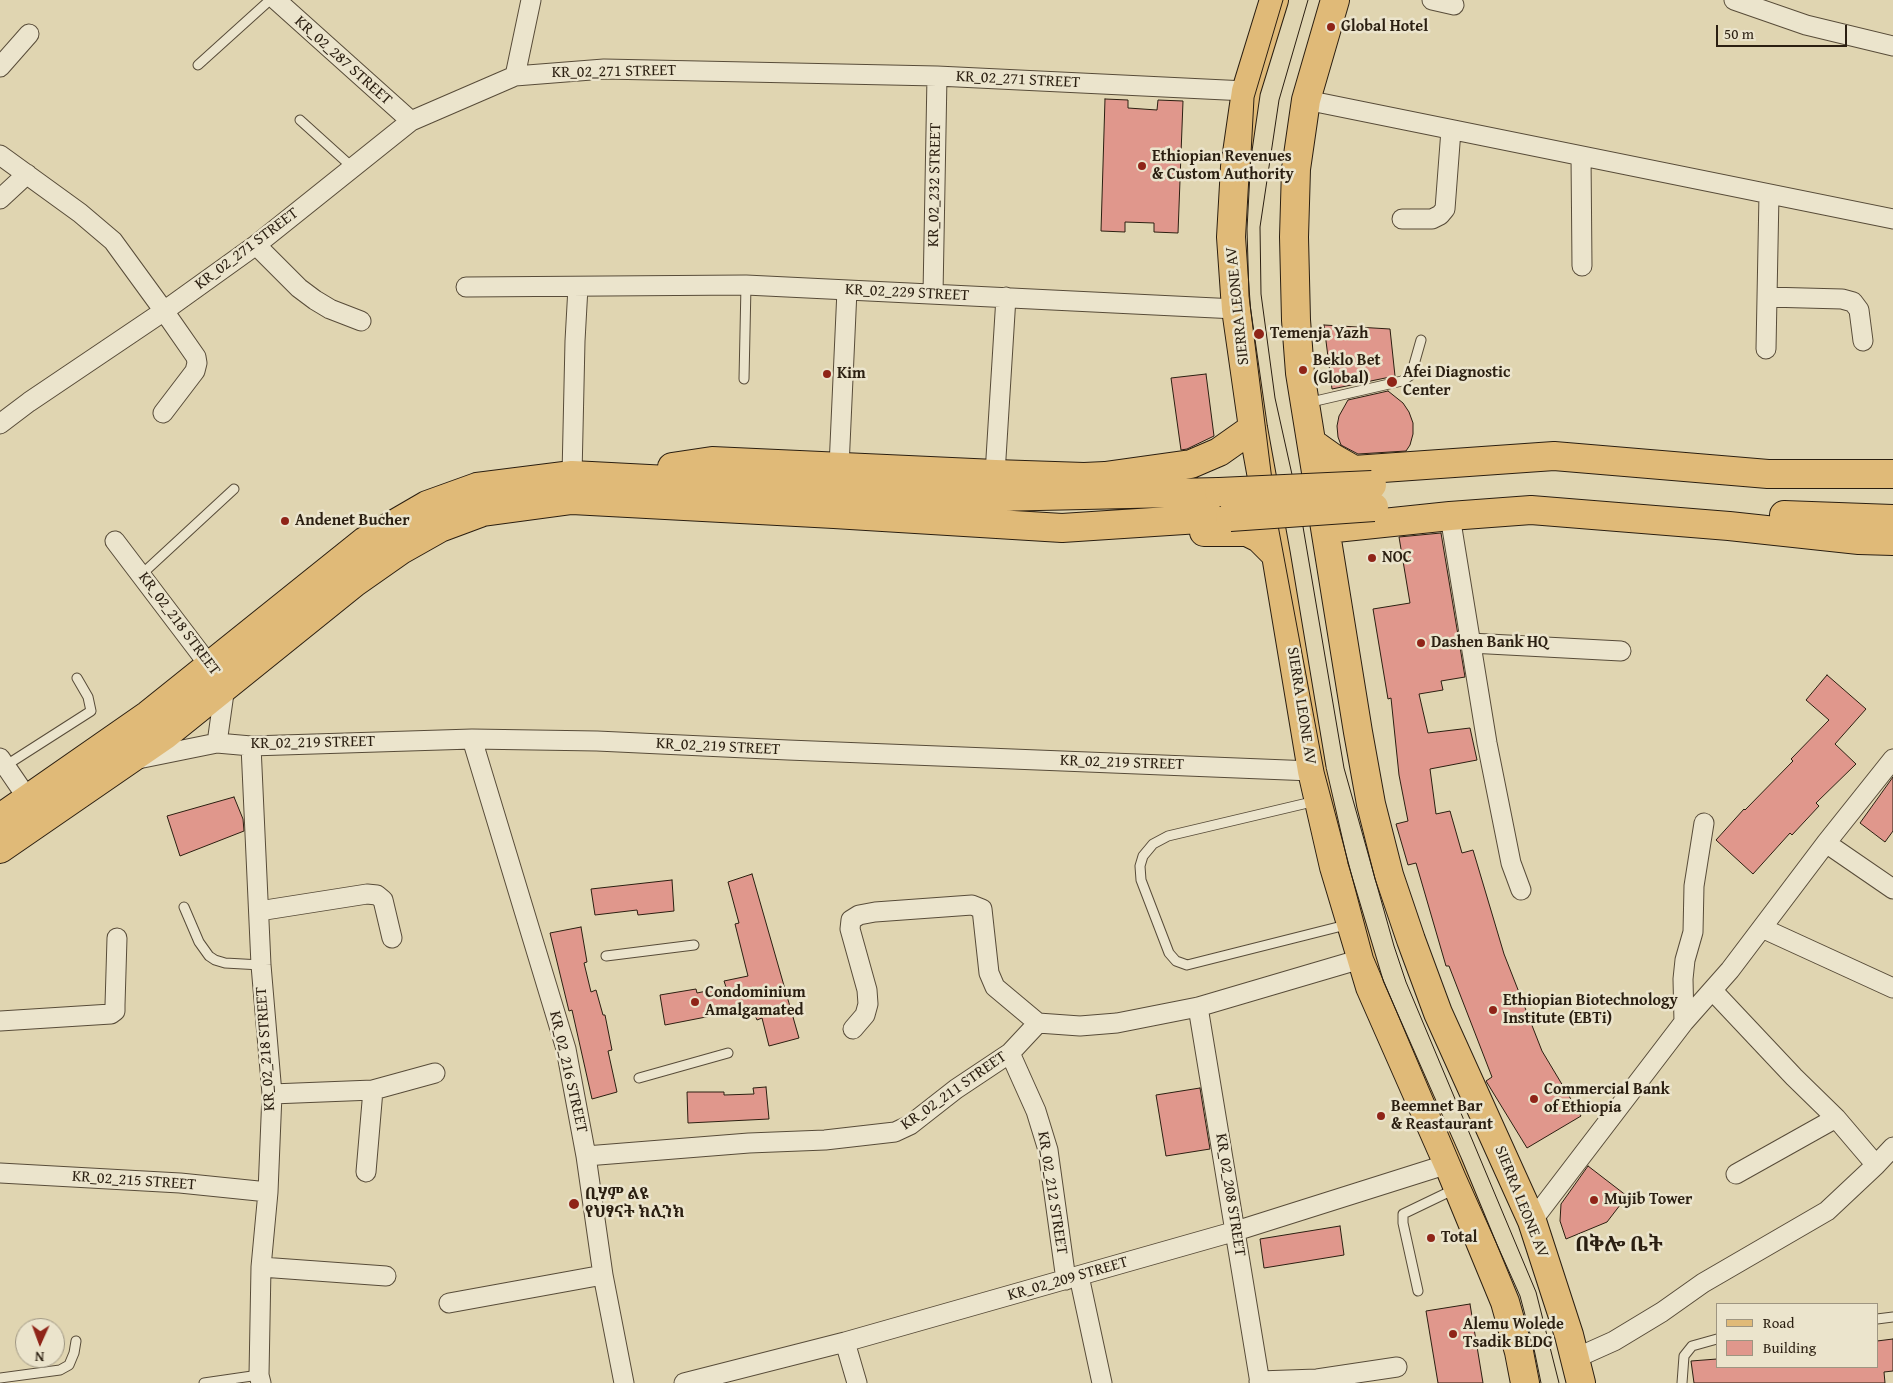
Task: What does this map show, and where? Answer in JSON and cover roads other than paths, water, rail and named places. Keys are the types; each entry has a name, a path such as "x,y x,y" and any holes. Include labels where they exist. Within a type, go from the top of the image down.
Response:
{"main road":[{"name":"SIERRA LEONE AV","path":"1274,0 1246,91 1235,167 1231,237 1236,309 1253,428 1312,771 1334,867 1361,959 1386,1024 1453,1175 1504,1302 1519,1352 1525,1383"},
{"name":"SIERRA LEONE AV","path":"1335,0 1306,100 1296,168 1294,237 1296,320 1305,403 1371,804 1389,875 1438,1013 1532,1221 1579,1370"},
{"path":"647,478 664,469 712,461 762,465 1084,477 1140,472 1191,464 1219,452 1253,428"},
{"path":"1312,444 1354,470 1554,456 1768,474 1893,474"},
{"path":"0,818 148,715 217,676 401,550 440,528 484,512 572,500 1062,528 1230,517 1554,472 1751,486 1893,493"},
{"path":"0,849 125,761 164,736 217,676 365,541 427,504 477,487 572,475 994,497 1220,492 1563,498 1671,505 1746,513 1893,519"},
{"path":"622,503 636,511 662,519 691,524 1031,542 1203,532 1246,532 1259,538 1276,555"},
{"path":"1326,529 1450,516 1531,510 1729,526 1859,540 1893,541"}],"street":[{"name":"KR_02_287 STREET","path":"276,0 411,121"},
{"path":"515,76 531,0"},
{"path":"1432,0 1454,6"},
{"path":"1734,0 1806,25 1893,46"},
{"path":"0,67 29,34"},
{"name":"KR_02_271 STREET","path":"0,424 256,245 411,121 515,76 604,69 937,76 1246,91"},
{"name":"KR_02_232 STREET","path":"933,294 937,76"},
{"path":"1306,100 1893,219"},
{"path":"1402,219 1432,219 1440,216 1445,209 1452,130"},
{"path":"0,155 80,213 113,241 196,357 198,364 195,371 163,413"},
{"path":"1581,156 1582,266"},
{"path":"0,199 27,174"},
{"path":"1766,349 1770,194"},
{"path":"256,245 299,288 315,300 330,309 361,321"},
{"name":"KR_02_229 STREET","path":"466,287 746,285 1236,309"},
{"path":"572,475 578,287"},
{"path":"839,467 847,290"},
{"path":"1767,297 1853,302 1859,310 1863,341"},
{"path":"995,474 1006,298"},
{"path":"1450,516 1487,743 1511,863 1521,890"},
{"name":"KR_02_218 STREET","path":"115,541 142,574 217,676 217,743"},
{"path":"1470,643 1621,651"},
{"name":"KR_02_219 STREET","path":"125,761 217,743 251,746 472,739 597,741 1312,771"},
{"name":"KR_02_216 STREET","path":"472,739 566,1049 624,1383"},
{"name":"KR_02_218 STREET","path":"251,746 261,964 272,1094 268,1192 261,1267 260,1379"},
{"path":"1532,1221 1684,1022 1713,991 1893,759"},
{"path":"3,762 28,799"},
{"path":"1684,1022 1683,979 1685,960 1692,932 1694,886 1704,823"},
{"path":"1826,843 1893,889"},
{"path":"259,911 367,894 377,895 383,900 392,938"},
{"path":"853,1029 865,1014 868,1004 867,990 850,929 851,920 859,915 875,912 972,905 982,909 988,973 995,987 1038,1023 1080,1026 1117,1023 1198,1007 1361,959"},
{"path":"1762,928 1893,988"},
{"path":"0,1021 111,1014 114,1011 115,1005 117,938"},
{"path":"1713,991 1794,1077 1836,1118 1876,1165"},
{"name":"KR_02_208 STREET","path":"1198,1007 1260,1382"},
{"name":"KR_02_211 STREET","path":"586,1156 749,1143 825,1140 895,1132 910,1125 956,1088 1010,1053 1038,1023"},
{"name":"KR_02_212 STREET","path":"1010,1053 1036,1111 1048,1150 1072,1278 1102,1383"},
{"path":"272,1094 373,1090 435,1073"},
{"path":"366,1172 373,1090"},
{"path":"1736,1174 1836,1118"},
{"path":"1579,1370 1614,1341 1662,1312 1703,1283 1827,1211 1893,1147"},
{"name":"KR_02_215 STREET","path":"0,1173 143,1180 268,1192"},
{"name":"KR_02_209 STREET","path":"684,1383 845,1342 1236,1231 1453,1175"},
{"path":"261,1267 386,1276"},
{"path":"449,1303 604,1275"},
{"path":"845,1342 858,1383"},
{"path":"1260,1382 1317,1379 1397,1367"}],"lane":[{"path":"198,65 270,0"},
{"path":"300,120 352,167"},
{"path":"744,378 746,285"},
{"path":"1305,403 1402,381 1411,375 1421,340"},
{"path":"142,574 234,489"},
{"path":"3,762 91,711 88,696 77,678"},
{"path":"1318,800 1168,836 1154,844 1143,856 1140,866 1141,880 1169,953 1176,961 1187,965 1351,924"},
{"path":"184,907 198,942 209,956 225,963 261,964"},
{"path":"606,956 694,945"},
{"path":"639,1078 728,1053"},
{"path":"1418,1291 1403,1223 1403,1214 1453,1175"},
{"path":"1878,1319 1893,1317"},
{"path":"1682,1383 1681,1374 1684,1356 1692,1346 1716,1339"},
{"path":"0,1378 60,1370 69,1365 76,1341"},
{"path":"204,1383 260,1379"}],"tram line":[{"path":"1283,0 1254,98 1247,229 1249,296 1277,520 1324,771 1373,956 1465,1173 1520,1296 1541,1383"},
{"path":"1308,0 1279,100 1260,227 1261,294 1275,398 1301,515 1344,768 1394,946 1406,982 1536,1292 1559,1383"}],"place":[{"name":"Global Hotel","path":"1331,27"},
{"name":"Ethiopian Revenues & Custom Authority","path":"1142,166"},
{"name":"Temenja Yazh","path":"1259,334"},
{"name":"Beklo Bet (Global)","path":"1303,370"},
{"name":"Kim","path":"827,374"},
{"name":"Afei Diagnostic Center","path":"1392,382"},
{"name":"Andenet Bucher","path":"285,521"},
{"name":"NOC","path":"1372,558"},
{"name":"Dashen Bank HQ","path":"1421,643"},
{"name":"Condominium Amalgamated","path":"695,1002"},
{"name":"Ethiopian Biotechnology Institute (EBTi)","path":"1493,1010"},
{"name":"Commercial Bank of Ethiopia","path":"1534,1099"},
{"name":"Beemnet Bar & Reastaurant","path":"1381,1116"},
{"name":"Mujib Tower","path":"1594,1200"},
{"name":"ቢሃም ልዩ የህፃናት ክሊንክ","path":"574,1204"},
{"name":"Total","path":"1431,1238"},
{"name":"Alemu Wolede Tsadik BLDG","path":"1453,1334"}],"district":[{"name":"በቅሎ ቤት","path":"1619,1246"}]}
